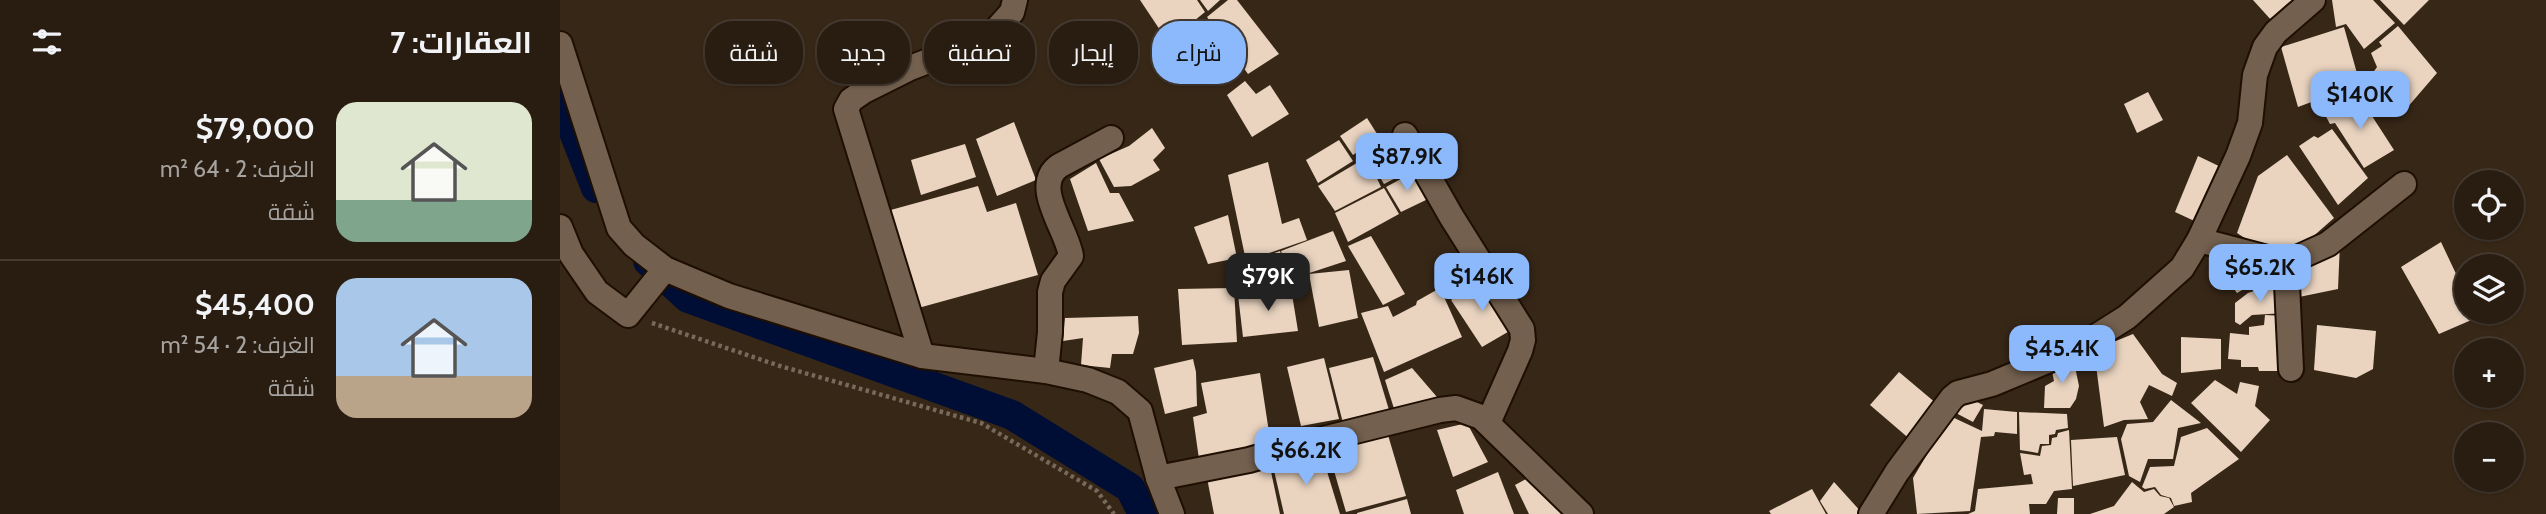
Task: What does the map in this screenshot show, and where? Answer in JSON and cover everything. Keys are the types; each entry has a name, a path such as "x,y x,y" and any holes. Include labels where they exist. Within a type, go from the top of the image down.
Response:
{"street":[{"path":"922,356 846,109 851,100 864,91 910,68 975,43 994,32 1007,18 1015,0"},
{"path":"1871,514 1897,472 1958,393 1992,384 2078,348 2111,328 2182,268 2229,180 2245,138 2254,98 2255,75 2265,47 2276,32 2313,0"},
{"path":"560,44 619,228 634,245 665,269 729,296 922,356 1046,371 1088,380 1118,391 1140,411 1158,478 1172,514"},
{"path":"1405,135 1451,216 1522,329 1520,351 1488,423"},
{"path":"1046,371 1050,292 1053,281 1071,256 1070,246 1047,190 1048,179 1052,171 1059,166 1111,138"},
{"path":"2199,240 2286,264 2328,244 2404,184"},
{"path":"560,227 571,254 597,292 628,315 665,269"},
{"path":"2286,264 2291,369"},
{"path":"1158,478 1249,460 1311,442 1456,408 1470,412 1488,423 1581,514"}],"path":[{"path":"628,315 780,366 981,423 1097,491 1114,514"}],"building":[{"path":"1140,0 1197,0 1205,12 1194,21 1154,21"},
{"path":"1200,0 1220,0 1208,11"},
{"path":"1228,0 1237,0 1279,54 1248,74 1246,21 1210,21 1207,17"},
{"path":"2253,0 2302,0 2272,21"},
{"path":"2332,0 2373,0 2395,23 2364,49 2346,24 2336,27"},
{"path":"2380,0 2429,0 2404,25"},
{"path":"2398,26 2437,73 2406,109 2372,74 2377,67 2371,53 2382,46 2379,42"},
{"path":"2344,27 2360,84 2298,107 2281,47"},
{"path":"1246,82 1256,94 1270,85 1289,114 1252,137 1227,95"},
{"path":"2148,92 2163,120 2137,133 2124,104"},
{"path":"2359,96 2394,150 2364,168 2335,123 2330,124 2323,111"},
{"path":"1367,118 1379,137 1353,155 1340,136"},
{"path":"1014,122 1036,180 997,196 976,139"},
{"path":"1152,128 1165,148 1153,160 1160,170 1131,186 1114,187 1099,159 1129,146"},
{"path":"2332,129 2368,178 2338,205 2299,146"},
{"path":"1381,138 1407,172 1384,184 1364,150"},
{"path":"1339,140 1353,161 1318,183 1306,160"},
{"path":"965,144 976,177 921,195 911,160"},
{"path":"2287,155 2334,218 2283,263 2237,233 2258,176"},
{"path":"2198,156 2227,170 2203,225 2175,212"},
{"path":"1367,157 1381,187 1335,211 1318,186"},
{"path":"1268,162 1282,224 1299,218 1307,240 1246,261 1228,175"},
{"path":"1096,163 1110,193 1119,193 1134,221 1088,231 1070,179"},
{"path":"1412,173 1428,199 1401,212 1386,187"},
{"path":"978,186 987,212 1016,203 1038,275 911,310 887,211"},
{"path":"1384,188 1399,214 1348,242 1335,213"},
{"path":"1228,215 1237,258 1208,264 1194,227"},
{"path":"1333,231 1346,261 1291,279 1281,251"},
{"path":"1371,236 1405,294 1383,305 1348,246"},
{"path":"2441,242 2454,270 2454,324 2462,324 2439,334 2401,267"},
{"path":"2340,243 2338,289 2299,297 2298,260"},
{"path":"2229,250 2259,280 2237,293 2215,262"},
{"path":"1280,251 1290,283 1238,289 1237,266"},
{"path":"1349,270 1358,318 1319,327 1309,274"},
{"path":"1483,279 1513,329 1482,347 1451,300"},
{"path":"1234,288 1237,342 1182,345 1178,289"},
{"path":"1291,288 1298,331 1243,337 1238,295"},
{"path":"1440,288 1462,337 1384,372 1361,313 1388,306 1393,317"},
{"path":"2263,288 2283,288 2285,313 2252,315 2240,325 2235,322 2235,303 2248,293"},
{"path":"2265,315 2284,316 2287,371 2259,371 2258,367 2241,367 2241,360 2228,359 2230,333 2249,335 2249,327 2264,325"},
{"path":"1138,316 1139,333 1133,354 1112,354 1110,368 1081,365 1083,338 1063,341 1065,318"},
{"path":"2317,325 2376,331 2373,369 2356,378 2314,370"},
{"path":"2133,334 2162,374 2177,383 2172,396 2149,385 2140,402 2148,419 2124,420 2104,427 2094,350"},
{"path":"2181,337 2221,339 2221,369 2181,373"},
{"path":"1373,357 1389,410 1343,423 1329,368"},
{"path":"2073,357 2079,386 2076,399 2070,408 2044,408 2045,386 2054,381 2050,361"},
{"path":"1324,358 1339,419 1301,426 1287,367"},
{"path":"1193,359 1197,406 1165,414 1154,368"},
{"path":"1412,368 1437,397 1396,415 1385,380"},
{"path":"1899,372 1937,404 1912,441 1870,405"},
{"path":"1260,373 1272,452 1200,466 1193,417 1207,413 1201,383"},
{"path":"2215,380 2237,394 2240,382 2259,386 2255,406 2270,420 2241,452 2191,403"},
{"path":"1963,395 1983,405 1973,422 1954,412"},
{"path":"2171,400 2201,423 2178,428 2173,459 2148,459 2140,482 2129,476 2121,439 2127,424 2153,422"},
{"path":"1984,409 2017,412 2017,434 1995,432 1994,436 1981,437 1970,511 1917,514 1913,478 1950,416 1982,431"},
{"path":"2019,412 2067,414 2068,428 2056,430 2055,434 2049,435 2049,444 2040,444 2038,453 2020,450"},
{"path":"1467,423 1488,462 1453,477 1437,430"},
{"path":"2207,428 2239,459 2191,493 2192,502 2174,506 2171,498 2161,495 2155,487 2142,487 2150,467 2174,466 2181,437"},
{"path":"2069,430 2072,489 2054,491 2046,504 2029,504 2030,514 1968,514 1975,511 1978,489 2033,484 2031,474 2024,475 2020,453 2040,456 2042,446 2051,445 2052,438 2057,437 2058,433"},
{"path":"1388,435 1406,496 1346,512 1328,450"},
{"path":"2117,437 2125,475 2073,486 2071,440"},
{"path":"1322,455 1340,514 1284,514 1273,466"},
{"path":"1270,467 1280,514 1214,514 1207,478"},
{"path":"1498,472 1514,514 1464,514 1456,490"},
{"path":"1535,474 1573,514 1529,514 1515,485"},
{"path":"1834,482 1863,514 1828,514 1820,501"},
{"path":"2132,482 2144,492 2154,489 2160,496 2169,498 2174,507 2164,514 2090,514 2114,506"},
{"path":"1812,489 1826,514 1771,514 1769,511"},
{"path":"2058,498 2074,498 2074,514 2057,514"},
{"path":"1407,499 1411,514 1357,514 1357,513"}],"waterway":[{"path":"560,97 596,188"},
{"path":"648,261 688,298 1012,415 1130,488 1143,514"}]}
